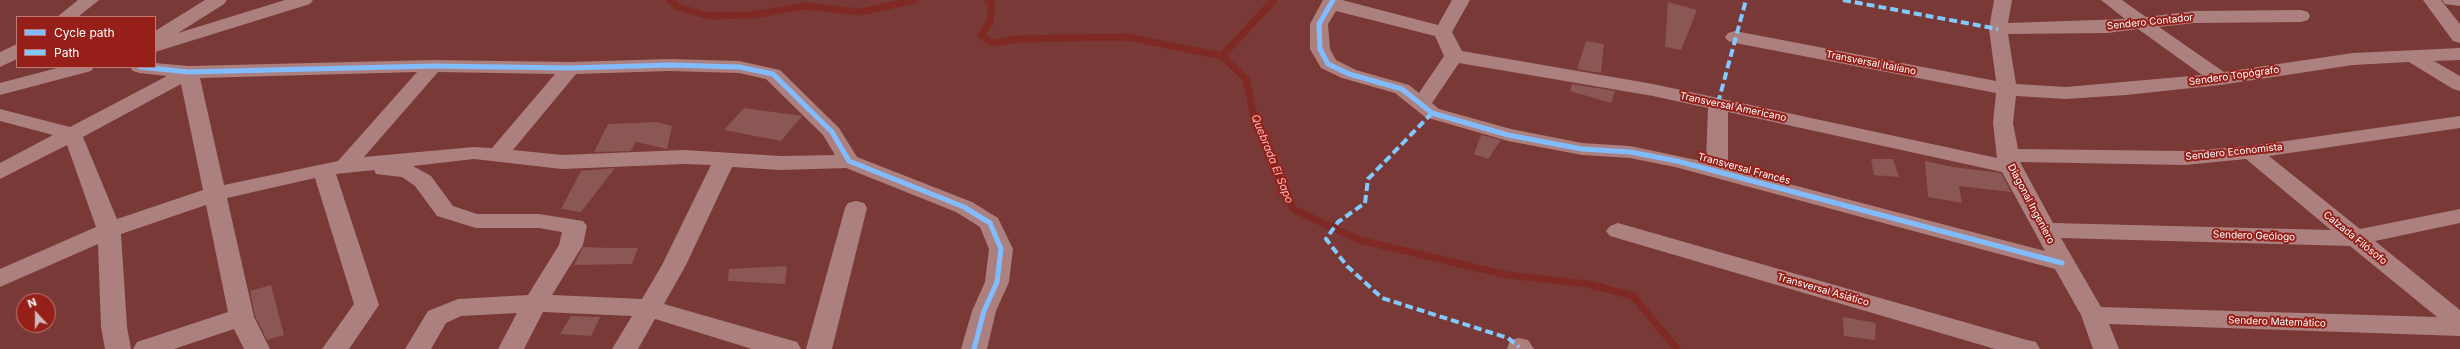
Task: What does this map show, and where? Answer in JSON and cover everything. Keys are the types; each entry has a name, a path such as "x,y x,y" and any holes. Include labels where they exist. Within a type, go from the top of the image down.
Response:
{"street":[{"path":"67,16 90,0"},
{"path":"156,38 218,0"},
{"path":"156,46 304,0"},
{"path":"1443,32 1462,0"},
{"name":"Diagonal Ingeniero","path":"2003,0 1998,29 2007,89 2003,123 2008,161 2062,263 2093,316 2106,349"},
{"path":"2110,0 2220,79"},
{"path":"2432,0 2460,37"},
{"path":"2451,0 2460,1"},
{"path":"1331,2 1443,32"},
{"name":"Transversal Francés","path":"1331,2 1319,24 1320,49 1328,64 1349,74 1402,88 1422,103 1432,113 1508,135 1582,149 1630,152 1717,171 2062,263"},
{"name":"Sendero Contador","path":"1998,29 2145,24 2194,17 2301,16"},
{"path":"1422,103 1454,56 1443,32"},
{"name":"Transversal Italiano","path":"1735,37 2007,89"},
{"name":"Sendero Topógrafo","path":"2007,89 2066,93 2126,89 2220,79 2353,59 2460,54"},
{"name":"Transversal Americano","path":"1454,56 1653,90 2008,161"},
{"path":"2414,57 2460,85"},
{"path":"150,68 189,72 433,66 570,68 677,65 739,67 773,74 832,132 849,161"},
{"path":"334,167 433,66"},
{"path":"0,89 80,68"},
{"path":"498,155 570,68"},
{"path":"0,172 70,133 189,72"},
{"path":"189,72 241,317 257,349"},
{"path":"1717,171 1718,103"},
{"path":"0,115 70,133 76,142 109,230 114,327 118,349"},
{"name":"Sendero Economista","path":"2008,161 2186,158 2251,152 2460,122"},
{"name":"Calzada Filósofo","path":"2251,152 2354,238 2460,323"},
{"path":"0,279 109,230 214,194 334,167 474,153 562,162 684,157 781,163 849,161 964,207 990,224 1001,249 997,282 984,311 974,349"},
{"path":"625,349 674,265 725,159"},
{"path":"334,167 407,171 423,181 445,211 476,221 540,221 575,226 571,245 535,303 511,349"},
{"path":"334,167 367,305 335,349"},
{"path":"819,349 856,208"},
{"name":"Sendero Geólogo","path":"2045,230 2354,238 2460,216"},
{"name":"Transversal Asiático","path":"1618,231 2027,349"},
{"path":"418,349 438,317 458,308 535,303 649,308 748,339 788,349"},
{"name":"Sendero Matemático","path":"2093,316 2460,327"},
{"path":"146,349 241,317"}],"building":[{"path":"1668,2 1697,10 1681,50 1665,47"},
{"path":"1586,41 1604,44 1601,73 1577,69"},
{"path":"1572,84 1615,91 1611,103 1570,91"},
{"path":"744,108 802,116 781,141 724,130"},
{"path":"657,122 672,126 667,149 636,142 630,151 594,152 608,124"},
{"path":"1481,135 1501,140 1488,159 1474,154"},
{"path":"1871,159 1893,159 1899,177 1874,175"},
{"path":"1925,161 1953,167 2001,173 2011,192 1959,186 1962,203 1928,197"},
{"path":"615,168 581,212 561,209 581,171"},
{"path":"583,247 638,248 632,264 574,265"},
{"path":"787,266 785,284 728,281 729,269"},
{"path":"271,285 284,335 267,340 255,316 250,291"},
{"path":"571,316 600,317 591,336 560,334"},
{"path":"1843,317 1876,323 1875,340 1844,336"}],"waterway":[{"name":"Quebrada El Sapo","path":"670,0 678,7 708,16 753,15 804,6 861,12 914,0"},
{"name":"Quebrada El Sapo","path":"988,0 992,2 990,22 981,35 991,43 1017,39 1127,37 1222,56"},
{"path":"1222,56 1274,0"},
{"name":"Quebrada El Sapo","path":"1222,56 1246,79 1255,121 1293,209 1359,240 1507,275 1588,284 1633,296 1677,349"}],"marked path":[{"path":"1718,103 1746,0"},
{"path":"1843,0 1998,29"},
{"path":"1432,113 1368,179 1365,203 1338,222 1326,239 1347,266 1382,298 1508,338 1519,347"}],"cycle path":[{"path":"1333,0 1319,24 1320,49 1328,64 1349,74 1402,89 1432,113 1508,135 1582,149 1630,152 1677,161 2062,263"},
{"path":"150,68 189,72 433,66 570,68 669,65 739,67 773,74 832,132 849,161 964,207 990,223 1001,249 997,282 984,311 974,349"}]}
